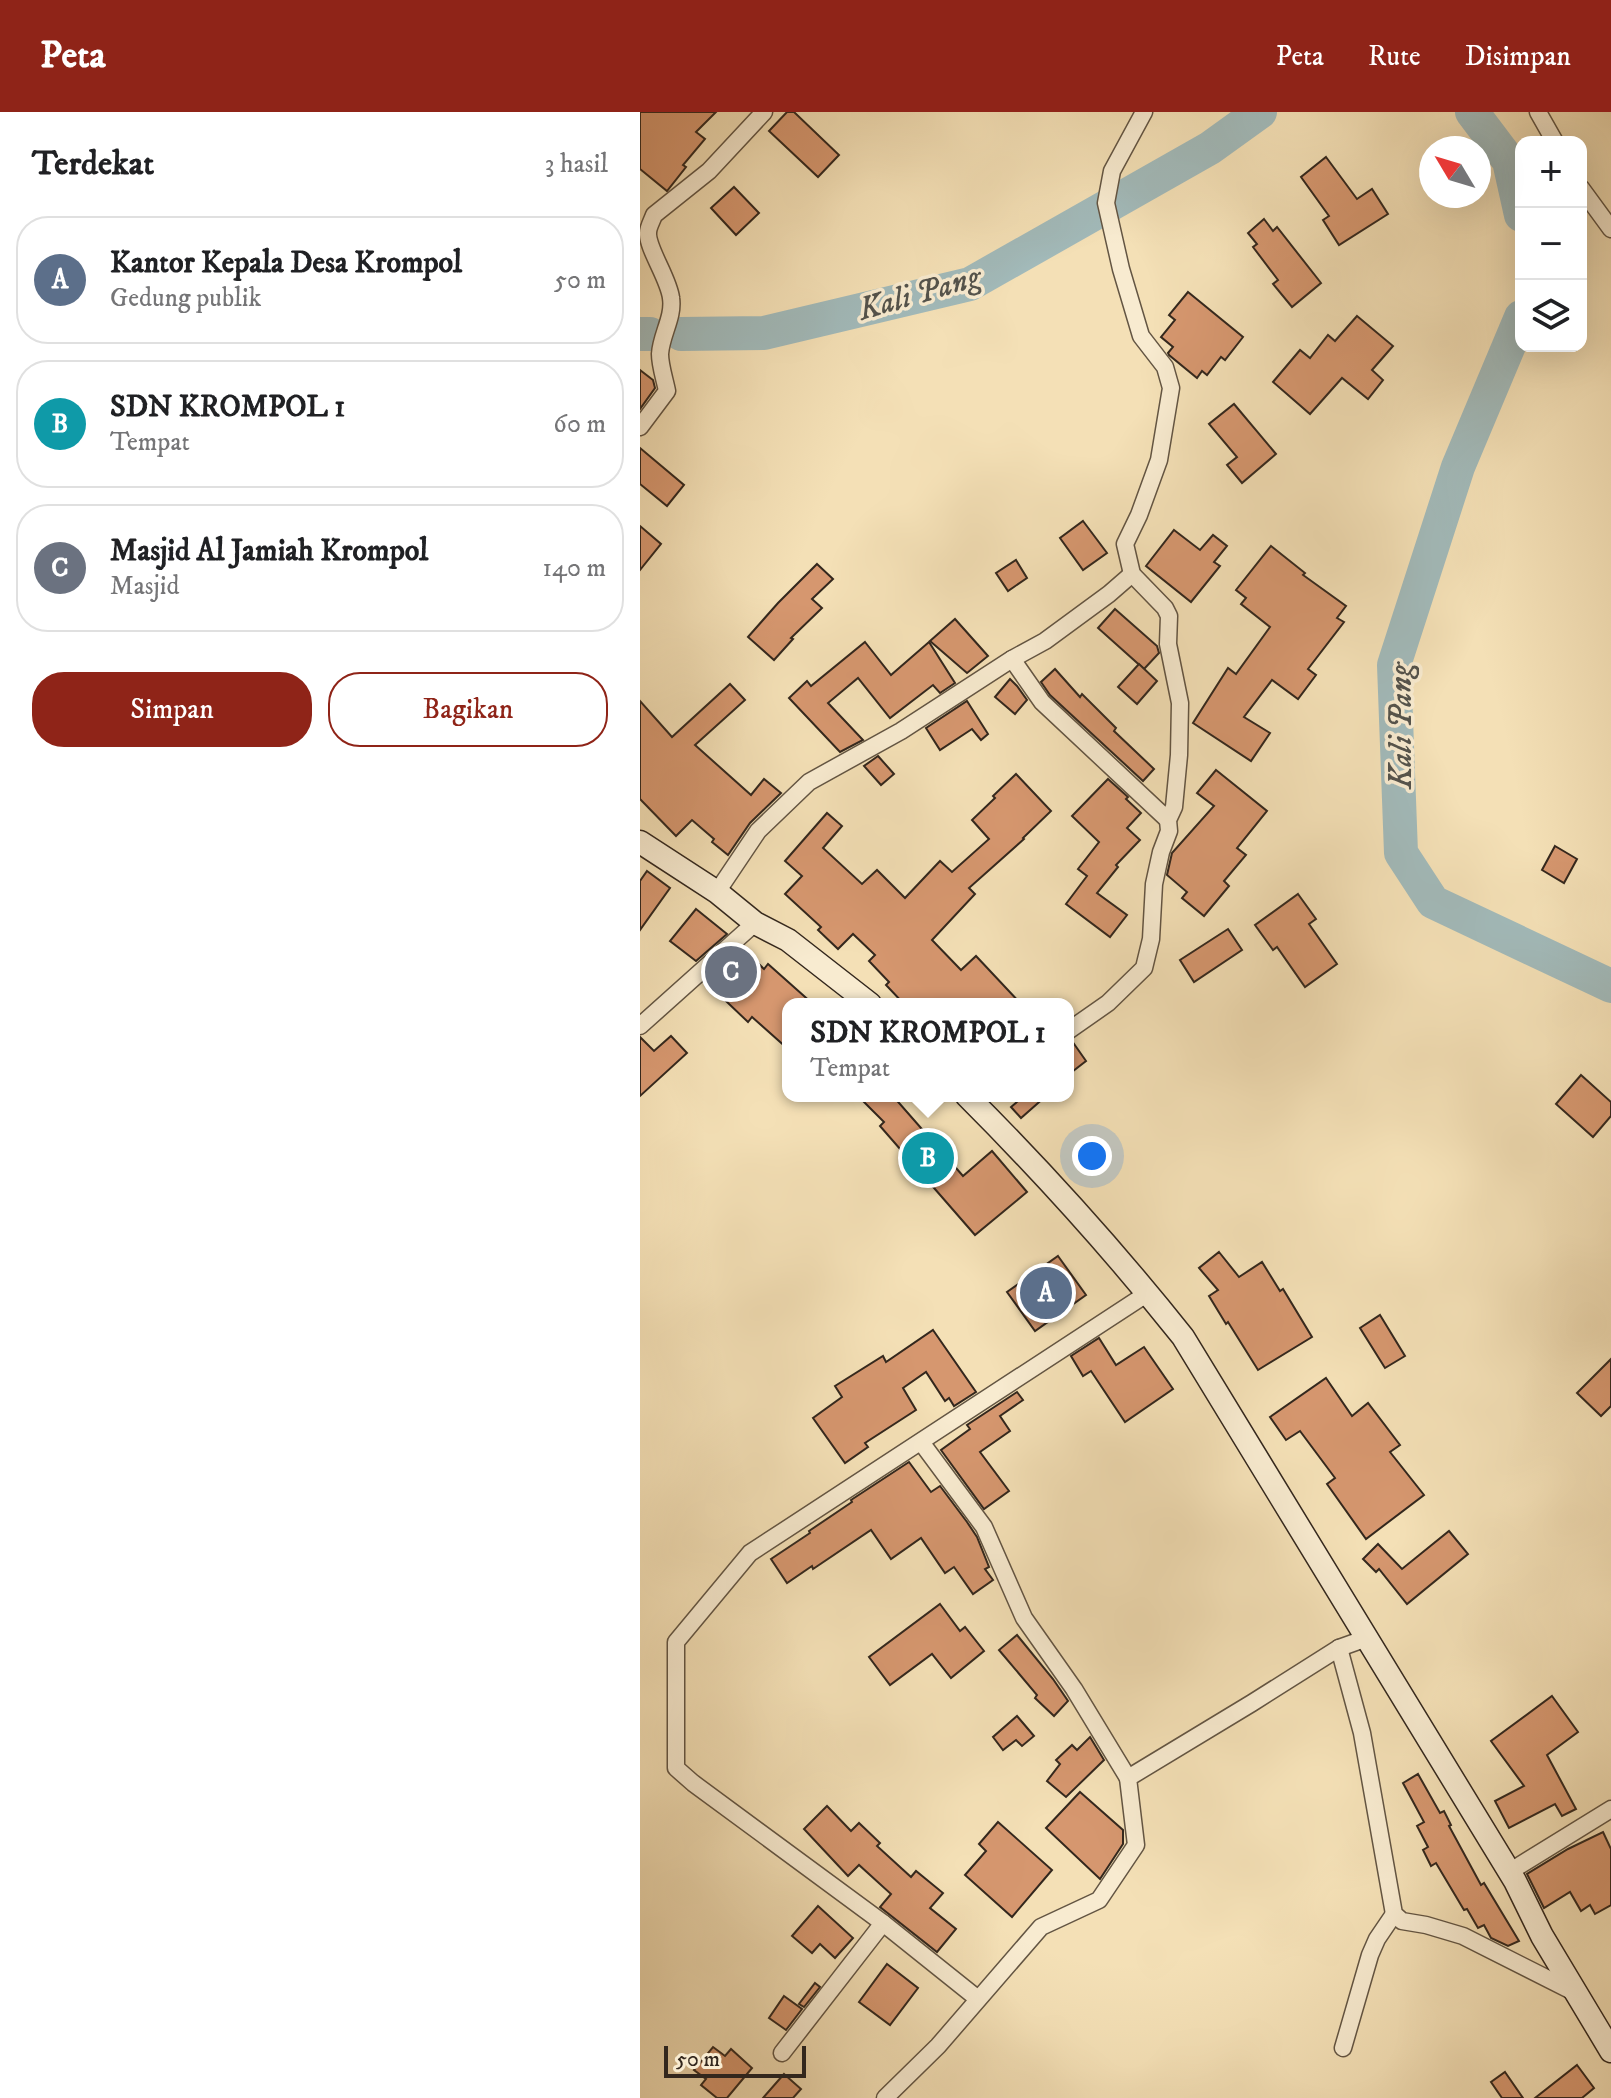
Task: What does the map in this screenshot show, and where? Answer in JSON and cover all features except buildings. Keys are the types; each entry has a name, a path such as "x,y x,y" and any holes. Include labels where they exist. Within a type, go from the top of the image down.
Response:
{"street":[{"path":"640,427 667,391 660,355 672,307 667,283 644,233 654,215 709,171 764,112"},
{"path":"1074,1027 1108,1003 1144,968 1151,939 1154,884 1169,831 1168,820 1174,807 1179,755 1180,703 1168,644 1169,616 1132,574 1125,544 1159,460 1171,388 1165,367 1141,336 1106,203 1112,171 1144,112"},
{"path":"1538,112 1552,136"},
{"path":"1587,196 1611,229"},
{"path":"717,892 758,831 809,782 901,731 1045,641 1132,574"},
{"path":"1012,659 1042,702 1168,820"},
{"path":"640,842 717,892 755,923 788,940 862,998"},
{"path":"640,1026 755,923"},
{"path":"979,1102 1148,1293 1183,1337 1509,1872 1574,1992 1611,2051"},
{"path":"978,1999 883,1923 676,1768 676,1642 750,1553 1148,1293"},
{"path":"885,2098 938,2046 1041,1927 1099,1900 1136,1845 1128,1778 1074,1689 1024,1618 984,1527 921,1442"},
{"path":"1128,1778 1339,1648 1367,1638"},
{"path":"1339,1648 1362,1733 1394,1914 1402,1921 1463,1936 1574,1992"},
{"path":"1509,1872 1611,1809"},
{"path":"1343,2048 1370,1955 1394,1914"},
{"path":"782,2053 883,1923"}],"waterway":[{"name":"Kali Pang","path":"681,334 764,333 970,284 1210,148 1260,112"},
{"name":"Kali Pang","path":"1472,112 1509,161 1519,208"},
{"name":"Kali Pang","path":"1515,331 1458,467 1394,665 1401,853 1433,902 1611,986"},
{"name":"Kali Pang","path":"640,334 650,334"}],"place":[{"name":"Masjid Al Jamiah Krompol","path":"731,972"},
{"name":"SDN KROMPOL 1","path":"928,1158"},
{"name":"Kantor Kepala Desa Krompol","path":"1046,1293"}]}
